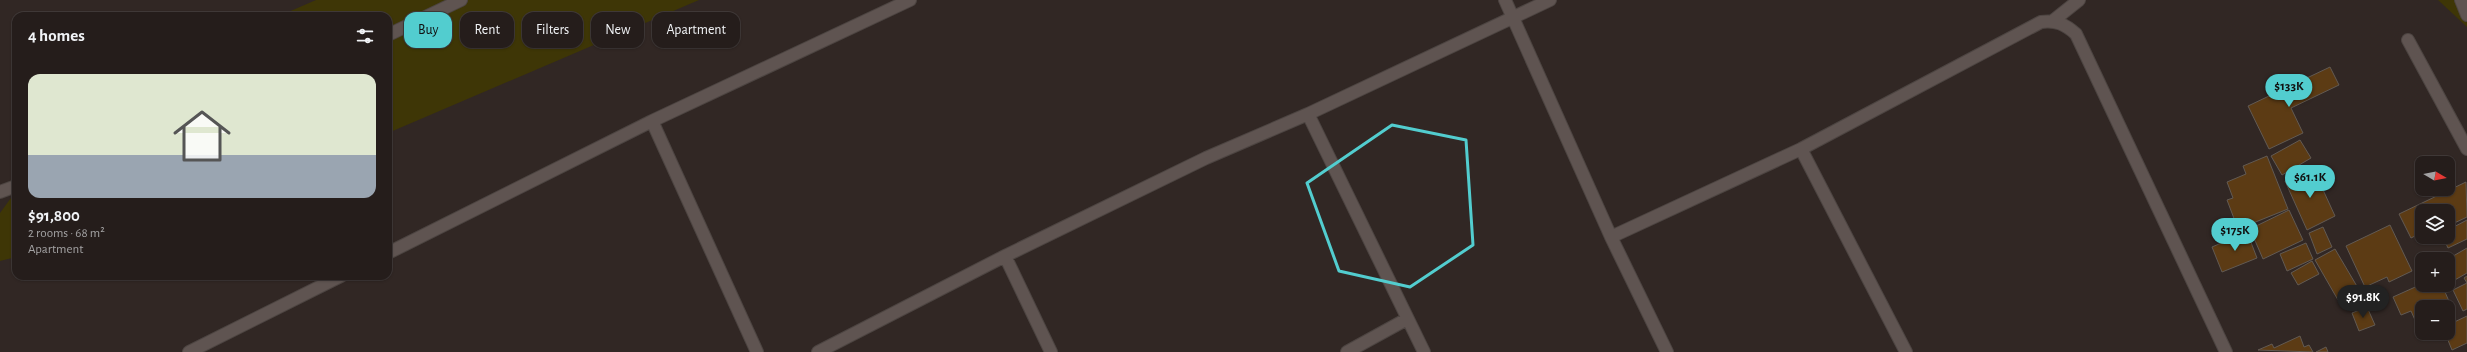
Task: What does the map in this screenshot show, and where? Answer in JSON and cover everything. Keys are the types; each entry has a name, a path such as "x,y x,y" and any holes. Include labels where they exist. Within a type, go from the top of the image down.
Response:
{"street":[{"path":"392,33 462,0"},
{"path":"392,251 652,121 910,0"},
{"path":"1505,0 1611,237 1667,352"},
{"path":"818,352 1005,256 1206,158 1308,114 1550,0"},
{"path":"1611,237 1801,149 2041,22 2054,20 2079,0"},
{"path":"2461,0 2467,15"},
{"path":"2054,20 2067,26 2076,34 2226,352"},
{"path":"2408,40 2467,149"},
{"path":"1308,114 1424,352"},
{"path":"652,121 757,352"},
{"path":"1801,149 1906,352"},
{"path":"0,192 12,188"},
{"path":"1005,256 1051,352"},
{"path":"189,352 333,280"},
{"path":"1347,352 1407,319"}],"highlighted area":[{"path":"1392,125 1466,140 1473,245 1410,287 1339,271 1307,183"}],"shaded area":[{"path":"316,0 699,0 671,12 652,12 652,20 644,24 644,12 591,12 591,46 392,131 392,12 288,12"},
{"path":"2438,0 2467,0 2467,27"},
{"path":"12,196 12,258 0,261 0,213"}],"building":[{"path":"2330,67 2339,85 2291,108 2303,133 2269,149 2248,106"},
{"path":"2300,140 2311,158 2282,175 2271,156"},
{"path":"2267,156 2288,209 2238,229 2227,200 2233,198 2227,182 2246,174 2243,166"},
{"path":"2313,168 2335,216 2307,230 2285,181"},
{"path":"2466,182 2467,217 2455,223 2455,204 2420,204 2437,196 2455,196 2455,187"},
{"path":"2415,206 2415,236 2411,238 2399,214"},
{"path":"2289,210 2303,240 2263,259 2250,229"},
{"path":"2467,220 2467,239 2448,248 2446,244 2455,244 2455,226"},
{"path":"2390,225 2412,271 2389,282 2387,277 2365,287 2346,246"},
{"path":"2323,227 2332,247 2317,254 2309,233"},
{"path":"2247,232 2257,258 2222,272 2212,247"},
{"path":"2306,243 2313,259 2287,271 2280,254"},
{"path":"2467,248 2467,273 2455,280 2455,255"},
{"path":"2335,249 2358,288 2338,300 2315,260"},
{"path":"2312,261 2319,274 2298,285 2291,273"},
{"path":"2467,276 2467,283 2464,278"},
{"path":"2467,283 2467,309 2463,311 2454,292 2455,289"},
{"path":"2415,287 2415,292 2445,292 2448,300 2415,300 2415,320 2411,311 2401,315 2393,297"},
{"path":"2367,307 2375,325 2359,331 2352,313"},
{"path":"2467,316 2467,343 2452,350 2448,340 2455,340 2455,322"},
{"path":"2300,336 2304,347 2309,345 2313,352 2258,350 2272,344 2274,348"},
{"path":"2326,347 2328,352 2316,352"}]}
